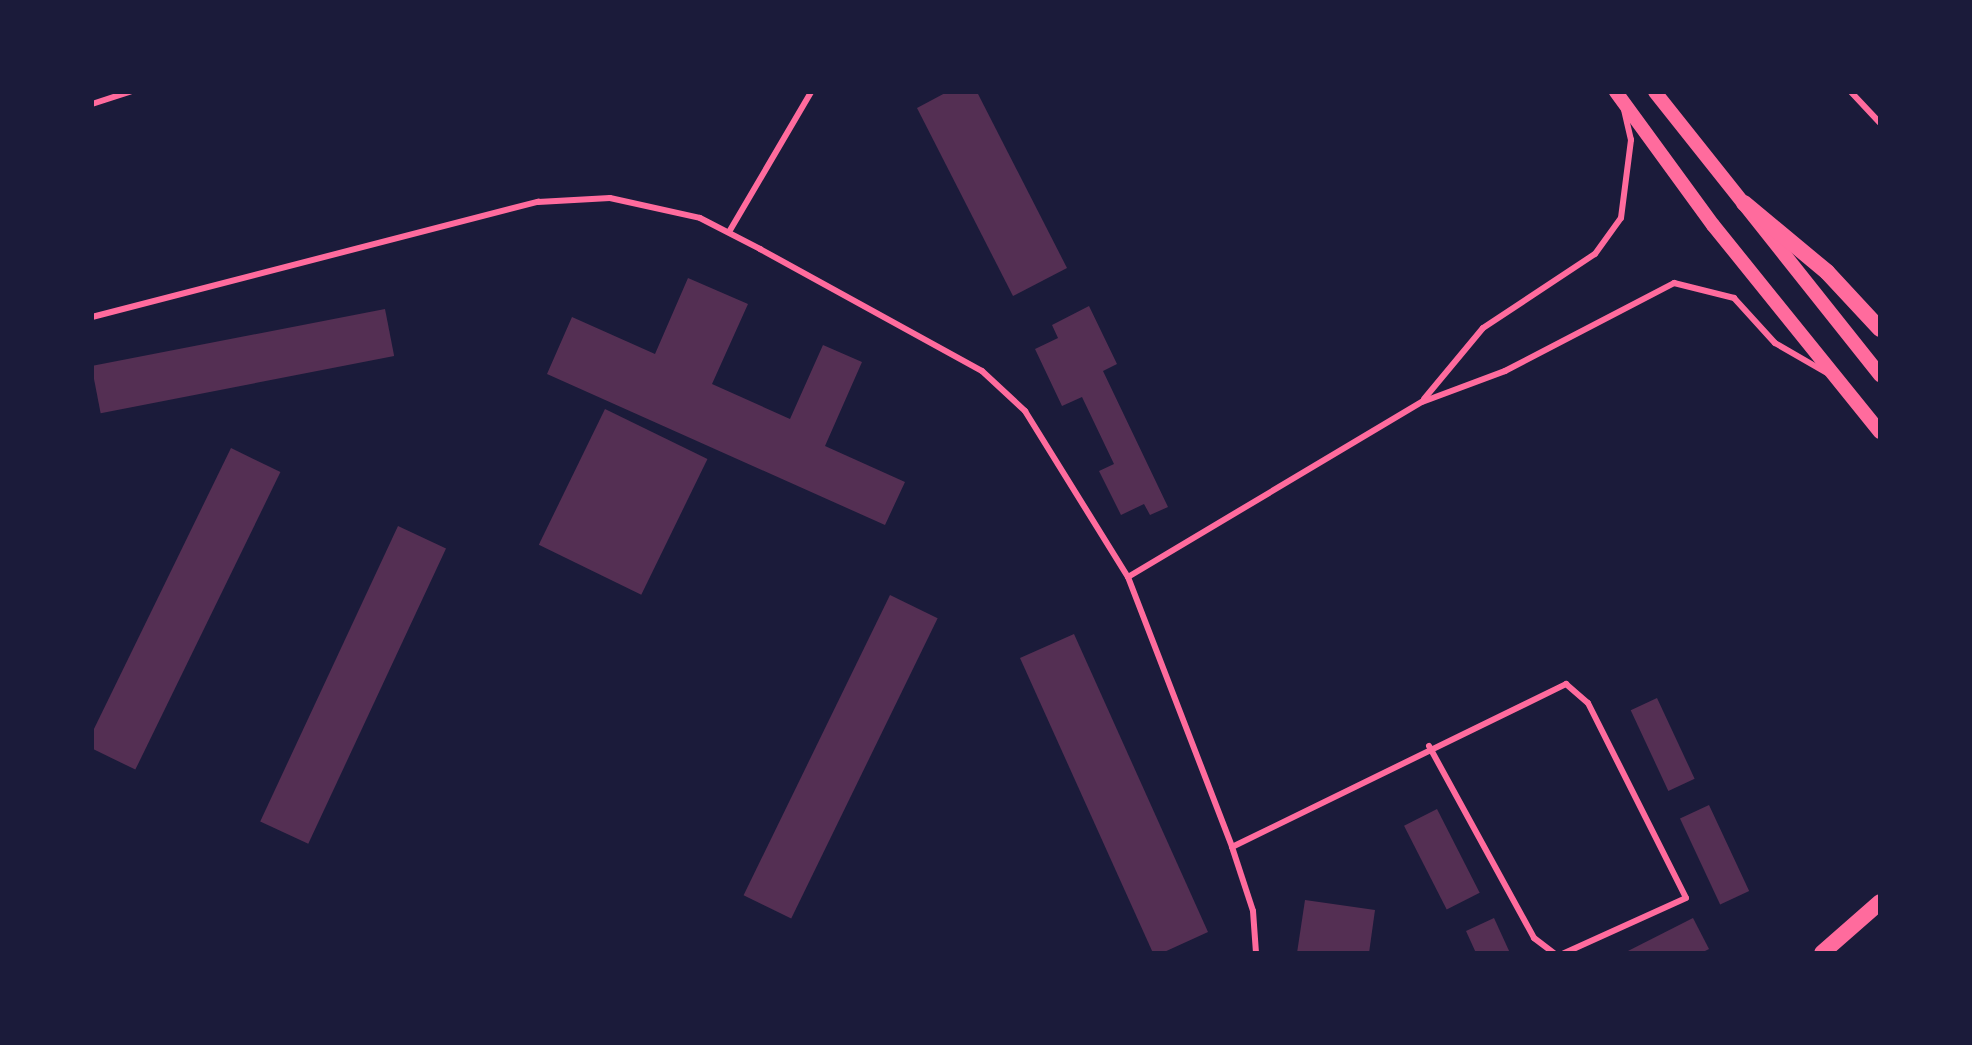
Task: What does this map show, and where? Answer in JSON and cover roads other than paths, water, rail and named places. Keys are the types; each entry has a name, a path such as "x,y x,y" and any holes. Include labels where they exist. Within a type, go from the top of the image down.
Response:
{"main road":[{"path":"1744,203 1827,272 1880,329"},
{"path":"1822,953 1880,902"}],"street":[{"path":"1655,92 1880,375"},
{"path":"1619,95 1831,376 1880,432"}],"lane":[{"path":"92,104 130,92"},
{"path":"729,232 811,92"},
{"path":"1851,92 1880,123"},
{"path":"1422,402 1483,328 1595,254 1621,218 1631,140 1619,95"},
{"path":"92,317 538,202 610,198 700,218 729,232 982,371 1025,411 1128,577 1232,847 1253,911 1256,953"},
{"path":"1128,577 1422,402 1505,371 1674,283 1734,298 1775,343 1831,376"},
{"path":"1232,847 1429,746 1566,684 1588,703 1686,898 1564,953"},
{"path":"1429,746 1534,938 1554,953"}]}
